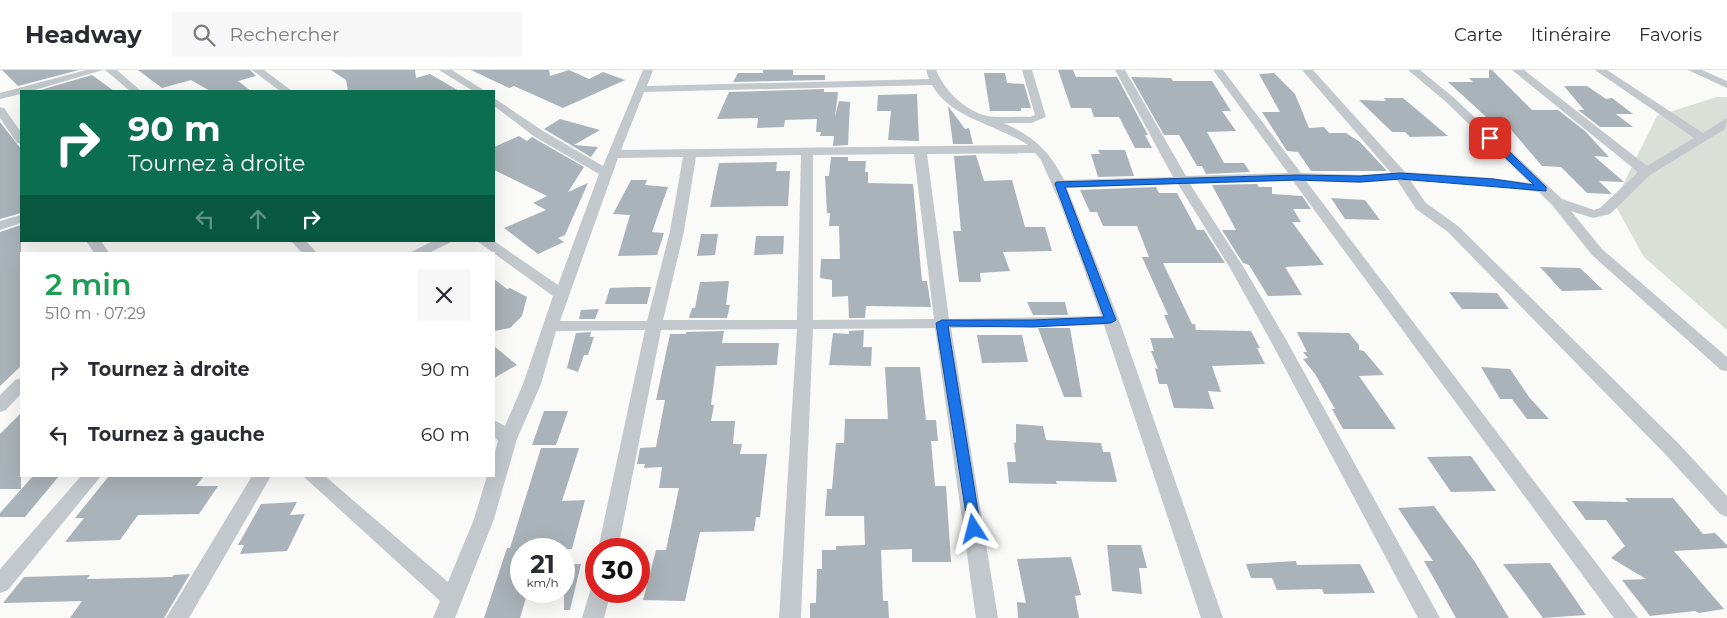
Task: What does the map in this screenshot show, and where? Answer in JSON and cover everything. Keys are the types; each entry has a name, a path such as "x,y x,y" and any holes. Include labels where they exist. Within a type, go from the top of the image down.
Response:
{"street":[{"path":"23,90 98,70"},
{"path":"110,70 135,90"},
{"path":"257,70 286,90"},
{"path":"444,70 478,90"},
{"path":"444,618 484,519 508,439 532,384 550,326 606,173 648,70"},
{"path":"931,70 934,82 952,100 983,119 1031,142 1046,156 1060,184 1111,320 1212,618"},
{"path":"983,119 1031,120 1040,117 1027,70"},
{"path":"1120,70 1182,181 1237,268 1429,618"},
{"path":"1218,70 1626,618"},
{"path":"1307,70 1400,176 1421,206 1453,230 1672,449 1727,509"},
{"path":"1413,70 1449,100 1557,202 1597,252 1642,294 1727,366"},
{"path":"1516,70 1646,172"},
{"path":"1600,70 1702,138"},
{"path":"1693,70 1727,85"},
{"path":"640,89 934,82"},
{"path":"0,96 20,91"},
{"path":"495,102 539,134 606,173"},
{"path":"0,110 5,128 20,139"},
{"path":"1557,202 1593,214 1606,211 1646,172 1727,121"},
{"path":"614,154 1039,149"},
{"path":"920,150 942,323 987,618"},
{"path":"790,618 804,324 807,152"},
{"path":"610,538 654,325 677,231 690,153"},
{"path":"1060,184 1296,177 1360,179 1400,176 1493,182 1543,189"},
{"path":"1582,233 1593,214"},
{"path":"0,226 20,219"},
{"path":"94,242 101,252"},
{"path":"299,242 309,252"},
{"path":"419,252 444,242"},
{"path":"485,242 562,294"},
{"path":"550,326 1033,323 1111,320"},
{"path":"0,406 20,385"},
{"path":"495,427 508,439"},
{"path":"0,584 91,477"},
{"path":"177,618 261,477"},
{"path":"313,477 355,511 452,598"},
{"path":"593,618 597,603"}],"shaded area":[{"path":"1717,97 1727,97 1727,330 1644,257 1614,203 1657,116"}],"building":[{"path":"2,70 79,70 18,86"},
{"path":"138,70 250,70 256,76 238,81 250,90 208,90 191,80 162,88"},
{"path":"331,70 415,70 416,78 430,74 457,90 348,90 346,80"},
{"path":"471,70 549,70 550,76 569,70 589,79 603,72 625,80 563,108 514,86 509,88"},
{"path":"763,70 793,70 793,75 825,75 825,80 733,82 738,73 763,73"},
{"path":"1058,70 1073,70 1076,77 1117,77 1148,135 1145,135 1152,148 1135,148 1119,117 1094,117 1091,108 1071,108"},
{"path":"1489,70 1492,70 1532,110 1558,110 1585,131 1609,157 1594,156 1624,182 1599,181 1612,194 1587,193 1561,167 1542,166 1507,125 1495,125 1448,82 1473,82 1469,78 1489,78"},
{"path":"984,73 1005,73 1007,83 1024,84 1031,108 1021,108 1021,111 990,111"},
{"path":"1274,73 1295,94 1309,128 1324,127 1329,133 1346,133 1360,142 1387,171 1311,171 1298,152 1287,151 1262,112 1280,112 1259,74"},
{"path":"92,75 113,90 40,90"},
{"path":"1131,77 1171,78 1173,81 1212,81 1231,111 1222,111 1236,131 1207,132 1224,163 1244,163 1250,172 1206,174 1202,166 1197,166 1179,135 1164,135"},
{"path":"1564,86 1587,86 1606,99 1612,98 1633,114 1616,114 1633,127 1600,127 1578,110 1584,110"},
{"path":"824,89 824,92 838,92 835,117 839,101 850,102 848,145 833,146 834,136 820,136 821,132 816,132 817,119 785,120 784,127 757,128 758,118 717,119 729,92"},
{"path":"917,94 919,141 888,140 891,111 877,111 878,95"},
{"path":"1384,98 1403,98 1448,136 1410,137 1405,132 1392,132 1359,100 1386,101"},
{"path":"948,106 965,129 969,128 973,144 953,144"},
{"path":"560,119 600,130 574,145 598,147 591,157 544,129"},
{"path":"0,122 20,148 20,213 0,219"},
{"path":"519,136 527,141 532,137 584,167 568,192 588,183 565,235 558,238 564,242 538,254 504,228 546,210 533,203 547,196 495,170 495,147"},
{"path":"1098,150 1125,150 1134,176 1098,177 1091,154 1100,154"},
{"path":"976,155 984,181 1012,180 1025,227 1045,227 1052,251 1003,252 1010,271 980,273 981,282 959,282 953,231 961,231 954,156"},
{"path":"831,157 848,157 848,161 866,161 865,172 868,172 868,183 913,184 922,281 927,281 931,307 866,306 865,318 849,318 848,296 832,297 832,280 820,278 821,259 840,259 839,226 829,226 830,213 827,213 825,176 829,176"},
{"path":"777,162 776,171 790,171 788,206 710,207 719,163"},
{"path":"631,180 647,180 645,185 668,187 652,232 664,233 657,255 618,256 630,215 613,214"},
{"path":"1257,184 1259,187 1272,187 1272,194 1302,196 1311,209 1293,209 1301,222 1292,222 1324,265 1285,267 1302,295 1268,296 1249,265 1243,263 1222,230 1236,230 1212,185"},
{"path":"1156,187 1159,193 1177,193 1197,230 1204,230 1225,263 1163,263 1192,324 1195,324 1196,330 1251,331 1260,348 1257,348 1265,364 1212,366 1221,392 1208,391 1214,409 1174,408 1167,384 1159,384 1155,368 1158,369 1151,351 1154,351 1150,338 1174,338 1164,315 1168,315 1142,257 1149,257 1137,226 1103,226 1097,212 1090,212 1080,190"},
{"path":"1331,198 1365,200 1380,220 1345,219"},
{"path":"20,225 20,367 0,386 0,232"},
{"path":"701,234 718,234 715,255 697,256"},
{"path":"756,236 784,236 783,254 754,255"},
{"path":"1540,267 1580,268 1603,290 1562,291"},
{"path":"495,280 507,289 510,288 527,297 522,316 510,328 495,331"},
{"path":"729,281 726,305 730,305 727,318 689,318 692,308 695,308 700,282"},
{"path":"651,287 647,304 605,304 610,288"},
{"path":"1449,292 1497,293 1509,309 1462,309"},
{"path":"1027,302 1065,302 1068,315 1033,315"},
{"path":"599,309 595,319 579,319 581,310"},
{"path":"1038,328 1070,328 1082,397 1064,397"},
{"path":"864,330 863,347 872,347 871,366 829,365 833,333 849,334 849,331"},
{"path":"724,331 722,343 779,343 777,365 716,366 711,405 714,405 711,421 735,421 733,444 742,444 740,454 767,454 760,517 756,517 754,531 700,532 685,601 650,600 650,573 656,550 666,550 679,488 659,488 662,467 644,468 645,464 637,464 640,448 656,447 665,400 656,400 670,334 686,334 686,332"},
{"path":"591,332 590,337 594,337 588,355 584,355 578,372 567,368 576,333"},
{"path":"1297,332 1349,333 1359,345 1359,350 1364,351 1384,375 1359,376 1396,429 1343,429 1332,409 1335,409 1315,374 1303,359 1308,358 1303,352 1307,352"},
{"path":"977,335 1022,335 1028,362 982,363"},
{"path":"495,347 517,365 495,377"},
{"path":"885,367 920,367 926,420 936,420 938,441 931,441 935,486 946,486 951,562 912,562 912,549 881,550 883,601 888,601 889,618 810,618 810,603 816,603 817,569 822,569 822,550 836,550 836,546 865,545 864,516 825,516 827,489 832,489 836,443 844,443 845,419 888,419"},
{"path":"1481,367 1510,369 1529,397 1549,419 1527,419 1512,399 1500,399"},
{"path":"544,411 568,411 556,445 532,445"},
{"path":"20,414 21,489 0,489 0,434"},
{"path":"1016,424 1043,426 1046,440 1101,443 1103,452 1110,452 1117,482 1056,481 1057,484 1009,483 1007,462 1016,462 1014,443 1016,443"},
{"path":"541,448 579,448 562,501 585,500 575,538 513,538"},
{"path":"1471,456 1496,491 1451,492 1427,457"},
{"path":"32,477 58,477 25,517 0,517 0,513"},
{"path":"108,477 203,477 196,486 218,486 199,514 138,515 120,540 65,542 84,518 75,518"},
{"path":"1625,498 1673,498 1703,534 1715,533 1727,545 1727,548 1674,551 1724,609 1699,613 1695,611 1650,616 1622,580 1646,579 1611,558 1625,546 1606,520 1586,520 1572,501 1628,502"},
{"path":"297,502 290,515 305,514 287,551 240,554 244,545 238,545 261,504"},
{"path":"1434,506 1475,562 1509,618 1456,618 1424,561 1433,561 1398,508"},
{"path":"1107,545 1141,545 1147,568 1139,568 1142,594 1112,591"},
{"path":"507,548 510,548 510,603 524,603 520,618 484,618"},
{"path":"1071,557 1081,595 1075,596 1079,618 1018,618 1017,602 1026,603 1017,559"},
{"path":"1296,561 1297,565 1360,564 1375,593 1324,594 1322,589 1277,590 1272,578 1251,578 1246,564"},
{"path":"1550,563 1586,615 1543,618 1503,564"},
{"path":"575,564 581,564 575,589"},
{"path":"190,574 164,618 70,618 82,601 3,603 24,577 90,575 87,579 172,577 174,575"},
{"path":"564,603 572,603 570,610 564,610"}],"route":[{"path":"974,529 942,323 1033,323 1111,320 1060,184 1296,177 1360,179 1400,176 1493,182 1543,189 1490,138"}]}
